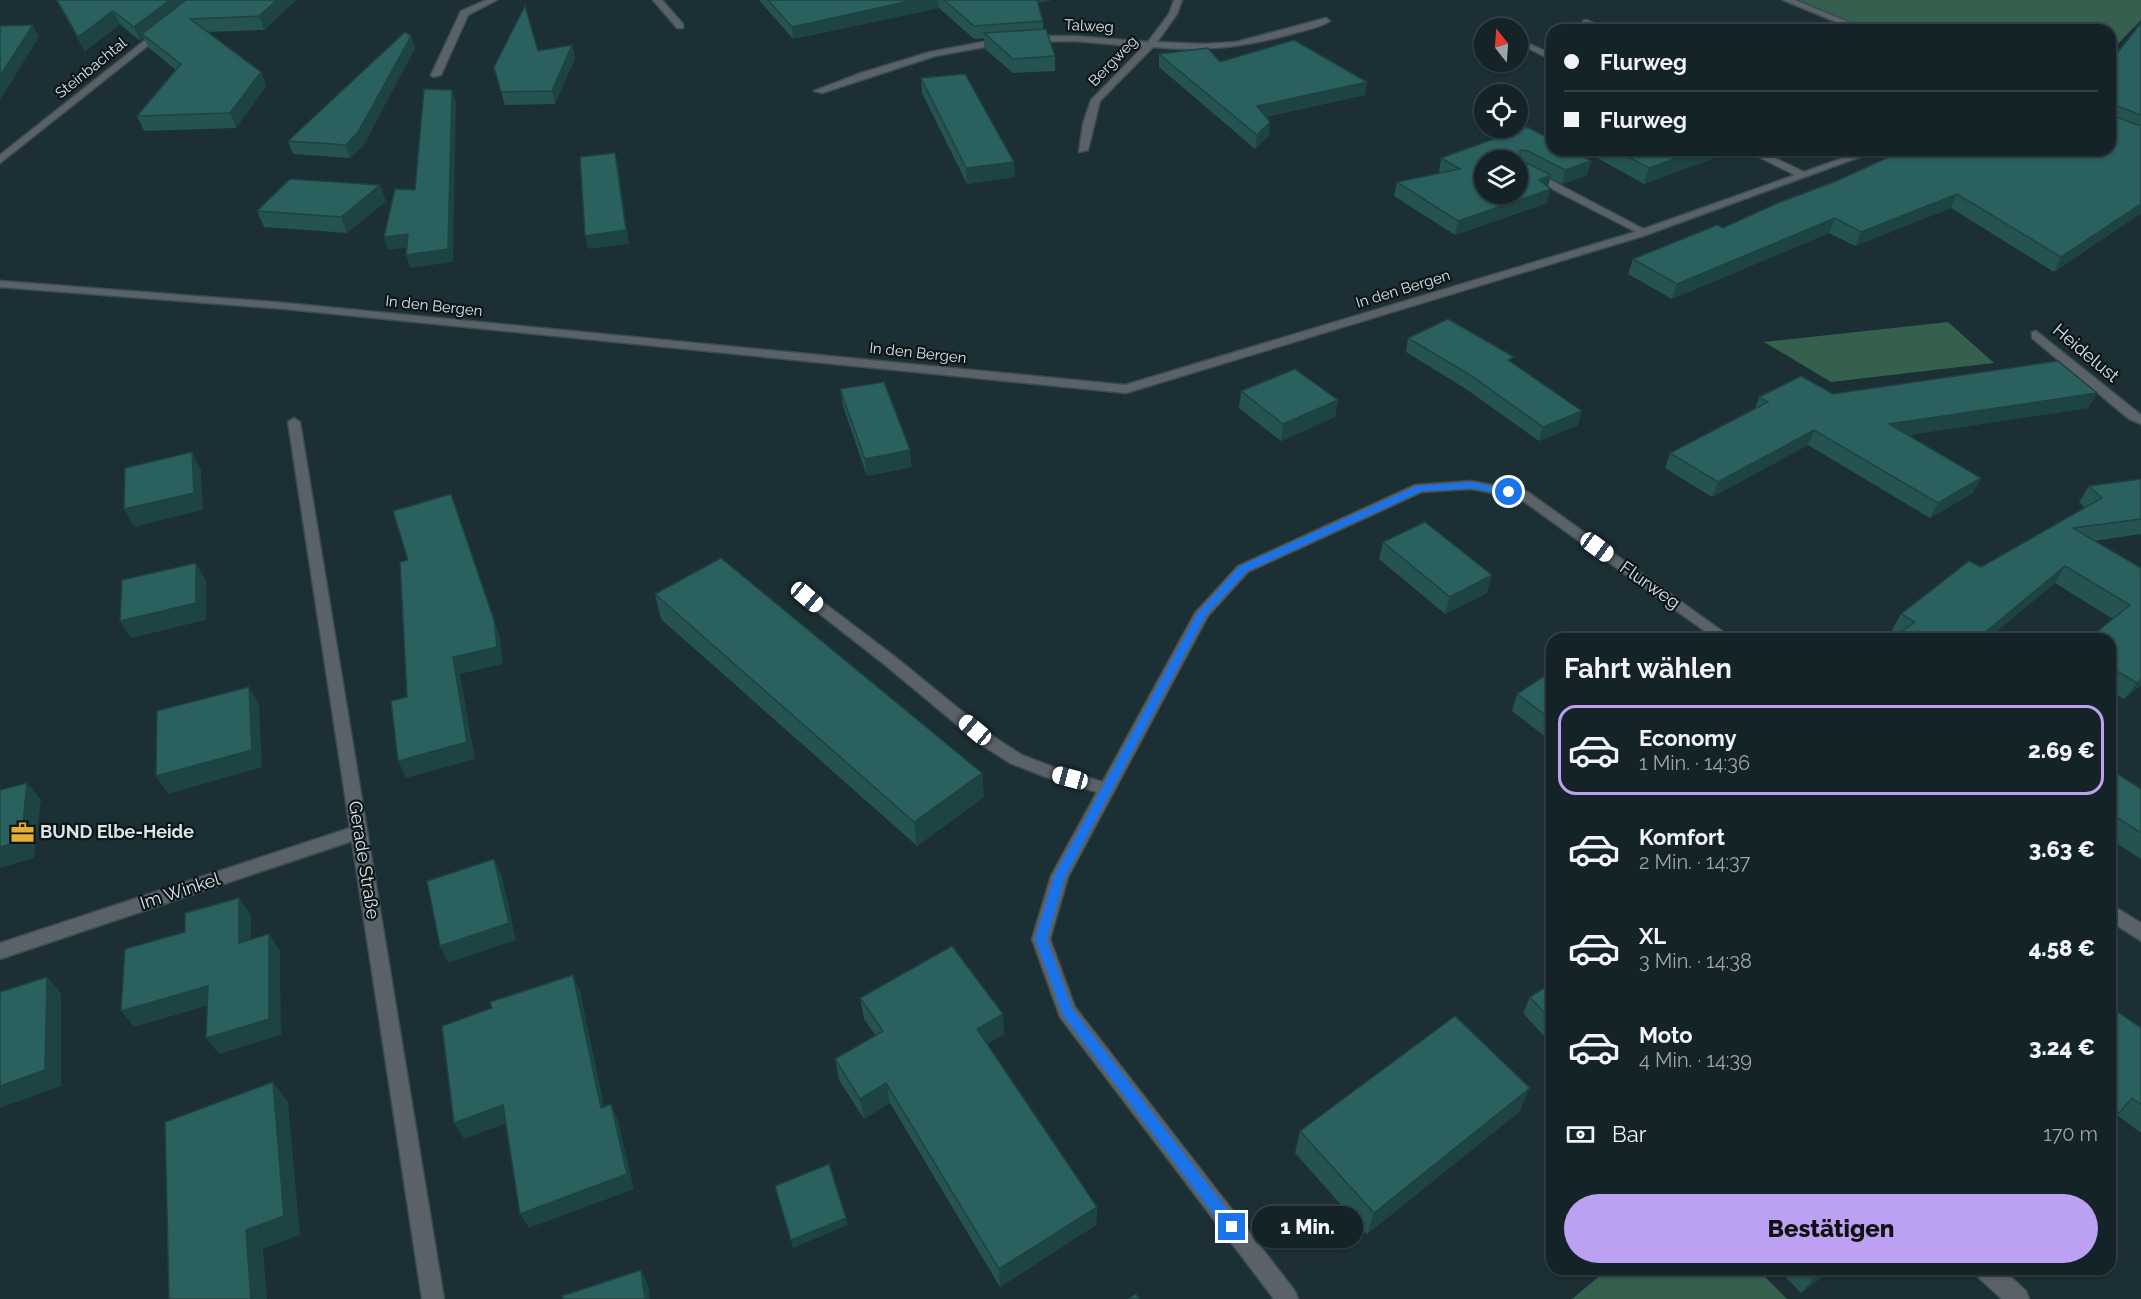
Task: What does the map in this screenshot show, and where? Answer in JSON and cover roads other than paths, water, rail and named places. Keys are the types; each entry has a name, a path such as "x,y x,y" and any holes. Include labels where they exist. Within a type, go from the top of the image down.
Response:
{"street":[{"path":"436,75 464,14 493,0"},
{"path":"657,0 680,26"},
{"name":"Bergweg","path":"1083,150 1094,102 1150,44 1176,11 1178,0"},
{"path":"1787,0 1849,24"},
{"name":"Talweg","path":"819,92 951,48 1020,39 1085,37 1206,47 1247,44 1326,21"},
{"name":"Steinbachtal","path":"0,160 174,22"},
{"path":"1528,45 1546,54"},
{"path":"1763,156 1803,175"},
{"name":"In den Bergen","path":"0,284 285,306 1126,389 1644,232 1857,156"},
{"path":"1528,173 1644,232"},
{"name":"Heidelust","path":"2036,335 2133,416 2141,420"},
{"name":"Gerade Straße","path":"294,422 434,1299"},
{"name":"Flurweg","path":"1287,1299 1067,1011 1041,939 1060,876 1202,614 1243,569 1420,488 1472,485 1522,495 1718,633"},
{"path":"807,597 889,660 985,739 1016,759 1049,772 1107,789"},
{"name":"Im Winkel","path":"0,951 359,832"},
{"path":"2116,915 2141,933"},
{"path":"1992,1275 2018,1299"}],"place":[{"name":"BUND Elbe-Heide","path":"22,832"}]}
